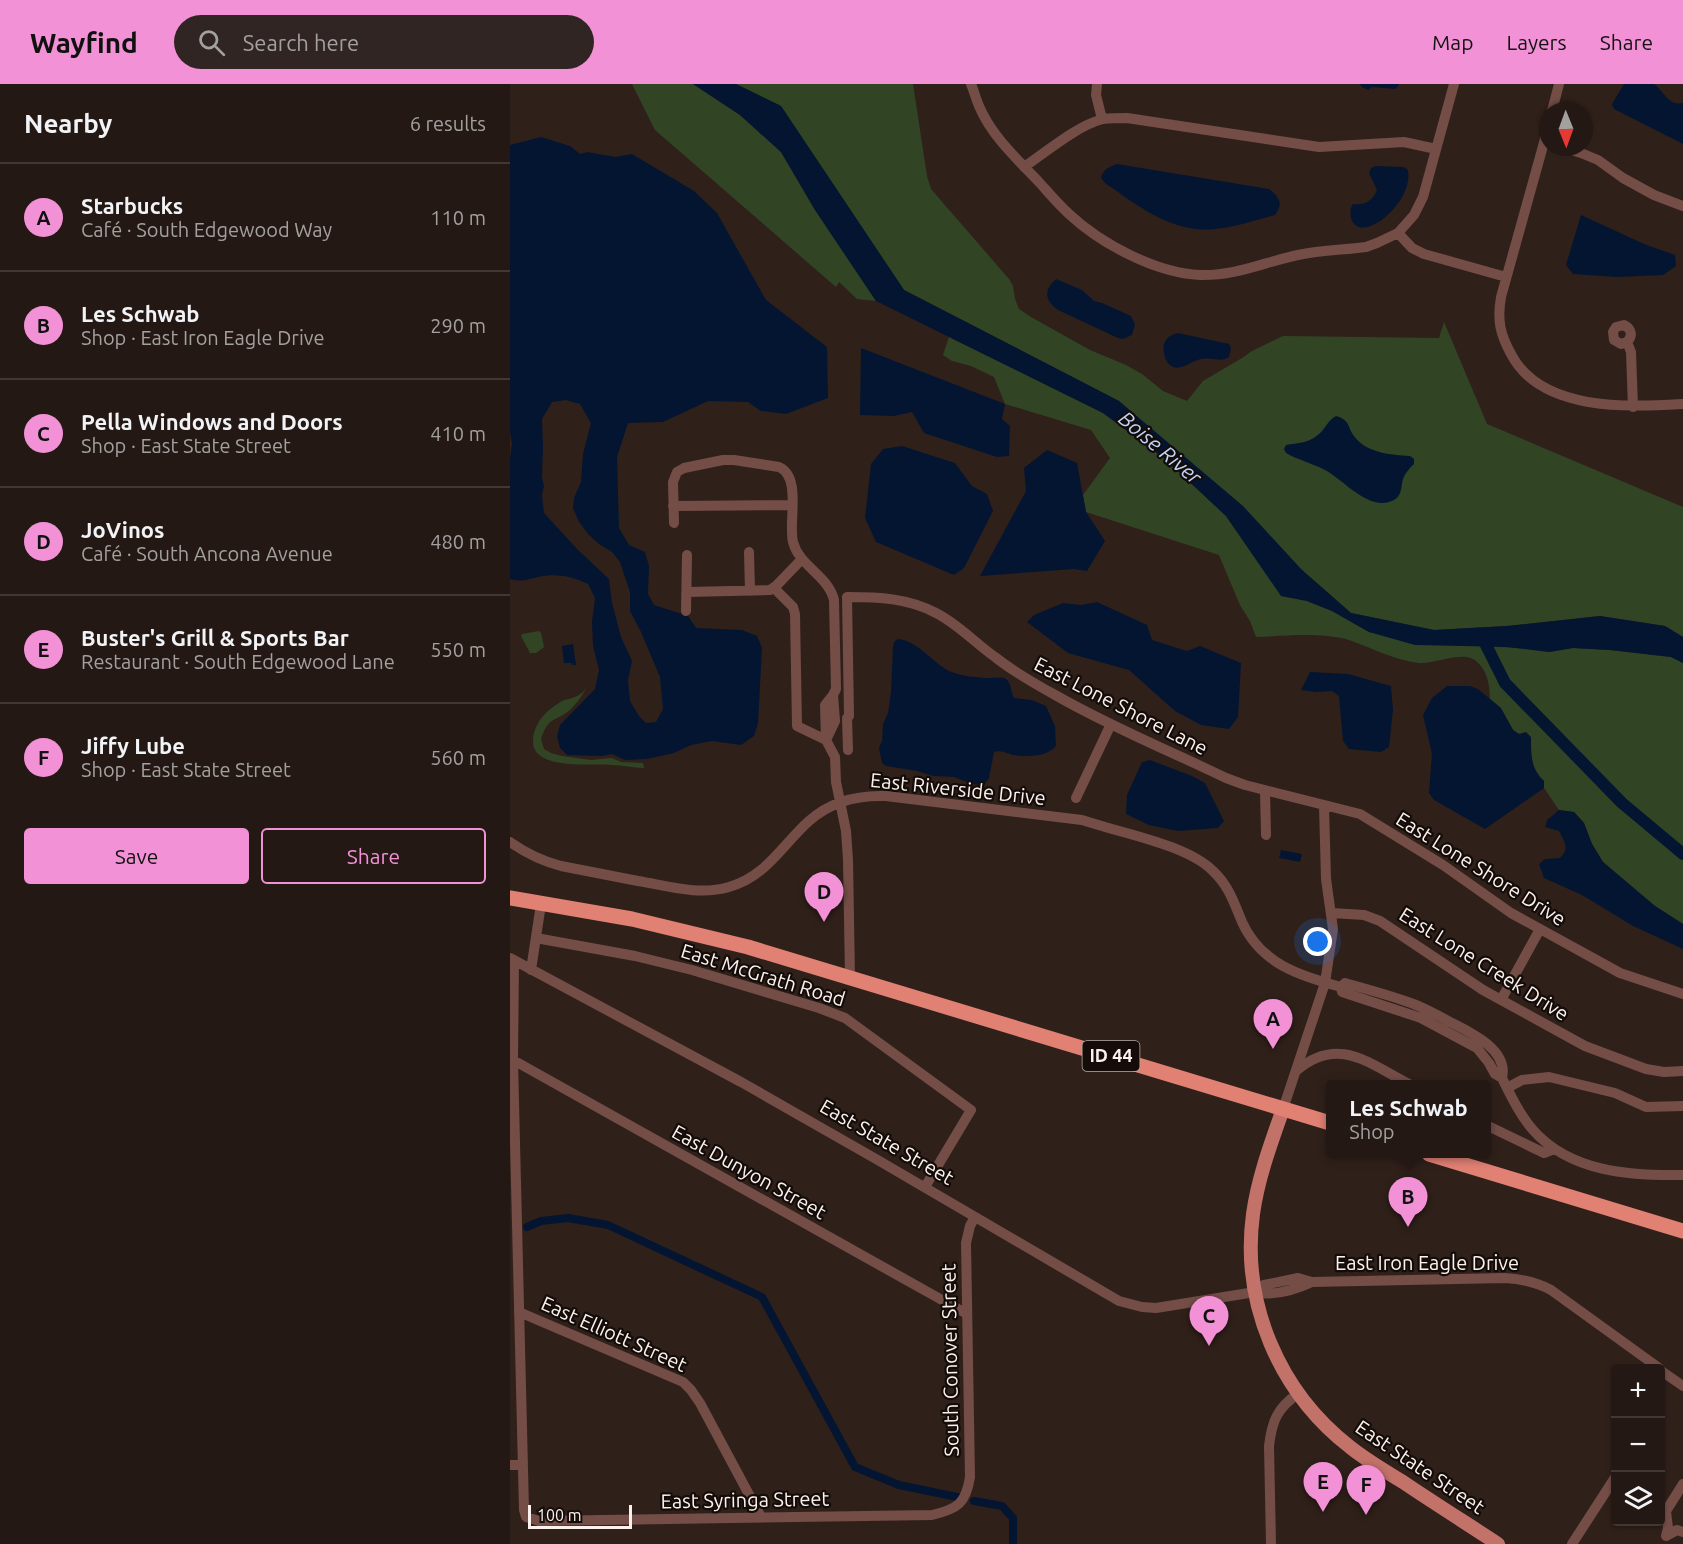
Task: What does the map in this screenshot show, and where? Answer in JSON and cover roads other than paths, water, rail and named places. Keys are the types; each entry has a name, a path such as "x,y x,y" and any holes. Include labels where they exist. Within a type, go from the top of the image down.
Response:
{"highway":[{"name":"ID 44","path":"510,898 632,919 728,941 1326,1122"},
{"path":"1442,1158 1683,1231"}],"main road":[{"name":"East State Street","path":"1283,1110 1262,1174 1253,1214 1251,1254 1255,1292 1274,1355 1321,1421 1351,1448 1498,1544"}],"street":[{"path":"971,84 988,124 1024,167 1070,215 1118,249 1140,260 1157,267 1197,275 1220,275 1299,255 1366,246 1398,233 1414,215 1423,197 1454,84"},
{"path":"1097,84 1096,95 1102,120"},
{"path":"1554,102 1559,84"},
{"path":"1024,167 1078,130 1102,120 1127,118 1319,147 1404,142 1436,149"},
{"path":"1542,156 1506,277 1499,309 1501,333 1514,359 1536,382 1565,397 1633,407 1683,404"},
{"path":"1588,156 1654,195 1683,206"},
{"path":"1398,233 1412,248 1424,254 1506,277"},
{"path":"1627,342 1631,352 1633,407"},
{"path":"674,523 673,482 677,472 684,468 723,460 756,463 786,470 791,479 792,541 802,559 830,588 834,600 836,689 825,705 826,740 835,757 836,782 846,831 849,978"},
{"path":"673,506 792,505"},
{"path":"749,552 750,591"},
{"path":"686,611 687,555"},
{"path":"687,592 767,591 774,588 802,559"},
{"path":"774,588 793,607 795,614 797,726 826,740"},
{"name":"East Lone Shore Lane","path":"848,750 847,597 896,599 937,613 1024,678 1111,724 1245,786 1324,806"},
{"path":"1076,798 1111,724"},
{"path":"1265,790 1266,835"},
{"name":"East Riverside Drive","path":"510,842 528,854 561,866 680,889 708,891 728,887 754,876 767,866 809,820 840,801 860,797 886,796 1082,820 1177,849 1202,861 1225,884 1254,942 1277,963 1299,974 1341,987 1345,983 1412,1004 1476,1036 1500,1059 1505,1083 1526,1122 1554,1149 1576,1161 1610,1171 1640,1175 1683,1175"},
{"path":"1283,1110 1325,982 1333,929 1326,879 1324,806"},
{"name":"East Lone Shore Drive","path":"1324,806 1360,814 1443,865 1510,913 1620,973 1683,994"},
{"path":"531,970 542,904"},
{"name":"East Lone Creek Drive","path":"1332,913 1364,915 1380,921 1484,990 1585,1046 1646,1069 1664,1072 1683,1071"},
{"path":"1501,1000 1540,929"},
{"name":"East McGrath Road","path":"536,938 635,956 819,1008 845,1018 971,1110 925,1187"},
{"path":"510,1465 523,1465 513,1060 515,1012 512,959"},
{"name":"East State Street","path":"512,959 741,1082 1119,1301 1156,1308 1255,1292"},
{"path":"1296,1071 1316,1057 1330,1053 1346,1054 1401,1080"},
{"name":"East Dunyon Street","path":"513,1060 967,1314"},
{"path":"1505,1083 1549,1077 1615,1094 1646,1107 1683,1107"},
{"path":"1491,1127 1544,1153 1554,1149"},
{"name":"South Conover Street","path":"961,1502 968,1490 970,1477 966,1242 975,1217"},
{"name":"East Iron Eagle Drive","path":"1255,1292 1265,1294 1300,1288 1312,1282 1521,1279 1551,1290 1653,1364"},
{"name":"East Elliott Street","path":"519,1312 683,1382 691,1389 700,1403 761,1518"},
{"name":"East Iron Eagle Drive","path":"1665,1373 1683,1386"},
{"path":"1271,1544 1269,1446 1271,1430 1280,1410 1299,1393"},
{"name":"East Syringa Street","path":"523,1465 524,1510 526,1517 539,1521 932,1515 950,1511 961,1502"},
{"path":"1572,1544 1611,1484"},
{"path":"1664,1540 1668,1528 1666,1511 1683,1484"},
{"path":"1664,1540 1677,1530 1683,1532"}],"water":[{"name":"Boise River","path":"693,84 736,84 781,106 904,290 1119,401 1243,506 1302,570 1351,613 1434,630 1507,626 1600,616 1665,626 1683,637 1683,663 1671,657 1610,650 1573,648 1549,652 1507,647 1415,645 1369,632 1332,611 1307,601 1281,596 1226,516 1165,459 1103,413 876,301 815,210 781,152 740,115"},
{"path":"1360,84 1399,84 1396,89 1372,87 1368,90"},
{"path":"1624,84 1654,84 1670,100 1683,103 1683,144 1614,109 1612,104"},
{"path":"541,137 570,146 580,154 587,152 616,157 632,154 694,191 717,213 766,300 827,347 828,398 786,414 761,411 748,402 708,401 663,422 628,423 617,457 619,528 629,545 645,552 649,566 648,594 654,605 688,616 696,628 742,630 757,636 762,648 758,723 754,736 741,745 712,741 647,759 625,760 612,754 567,755 560,748 557,736 560,725 595,689 599,670 593,646 592,622 595,598 588,584 569,577 551,575 524,580 510,579 512,444 510,432 510,145","holes":["566,400 580,404 591,423 583,454 581,482 574,498 573,508 579,522 589,535 612,552 620,562 630,592 630,611 660,677 663,709 656,722 646,723 630,701 628,680 632,661 621,637 612,603 609,579 544,513 542,419 552,402"]},
{"path":"1117,164 1269,189 1278,198 1280,204 1275,215 1231,227 1200,229 1185,227 1171,223 1143,209 1105,183 1101,178 1103,172"},
{"path":"1376,166 1404,167 1408,170 1408,183 1403,196 1385,218 1364,228 1356,226 1351,218 1351,208 1353,204 1368,202 1375,194 1377,190 1369,173 1371,168"},
{"path":"1581,215 1644,244 1675,255 1676,266 1663,275 1617,277 1573,274 1566,265"},
{"path":"1056,279 1082,290 1094,301 1131,316 1135,324 1132,335 1123,339 1118,338 1058,310 1047,295 1049,287"},
{"path":"1178,333 1229,344 1231,348 1229,357 1222,360 1202,359 1179,368 1171,366 1165,357 1164,346 1168,337"},
{"path":"861,348 1005,404 1002,419 1010,426 1009,456 997,457 924,433 912,412 894,416 860,415"},
{"path":"1336,416 1346,421 1359,442 1372,450 1410,456 1414,459 1414,464 1404,477 1397,498 1385,503 1367,499 1325,470 1286,453 1284,449 1286,445 1311,439"},
{"path":"902,446 955,463 972,486 987,494 993,511 964,568 954,575 876,542 865,518 871,464 883,449"},
{"path":"1047,450 1077,463 1086,512 1105,541 1087,571 1074,569 980,576 1026,491 1024,468"},
{"path":"1097,602 1147,625 1152,640 1187,651 1200,646 1241,663 1238,717 1229,729 1201,725 1175,711 1129,670 1068,653 1027,622 1034,615 1063,603 1081,605"},
{"path":"898,639 912,644 954,673 1007,679 1014,698 1032,700 1046,706 1055,726 1056,746 1047,752 1030,756 994,752 989,778 984,785 972,784 954,777 933,776 886,766 882,763 879,748 891,692 893,647 894,642"},
{"path":"573,644 576,665 564,663 562,646"},
{"path":"1310,672 1348,674 1391,686 1393,710 1389,747 1381,752 1349,749 1343,741 1339,696 1332,691 1301,690"},
{"path":"1447,686 1470,686 1478,689 1501,708 1513,730 1519,734 1526,732 1531,737 1531,755 1534,766 1544,781 1544,788 1485,829 1434,800 1429,793 1432,754 1423,715 1432,698"},
{"path":"1150,760 1205,783 1224,821 1218,828 1178,831 1149,825 1126,814 1127,795 1142,762"},
{"path":"1559,810 1574,812 1584,823 1592,844 1603,862 1655,906 1683,924 1683,949 1633,926 1582,895 1544,878 1539,864 1545,859 1560,858 1566,848 1559,831 1545,827 1547,820"},
{"path":"1281,850 1302,854 1300,862 1279,858"}],"waterway":[{"path":"1481,635 1505,683 1622,803 1683,854"},
{"path":"527,1227 541,1221 568,1218 608,1225 762,1297 855,1467 899,1485 962,1498"},
{"path":"974,1501 1002,1506 1013,1518 1013,1544"}],"place":[{"name":"JoVinos","path":"824,922"},
{"name":"Starbucks","path":"1273,1049"},
{"name":"Les Schwab","path":"1408,1227"},
{"name":"Pella Windows and Doors","path":"1209,1346"},
{"name":"Buster's Grill & Sports Bar","path":"1323,1512"},
{"name":"Jiffy Lube","path":"1366,1515"}]}
